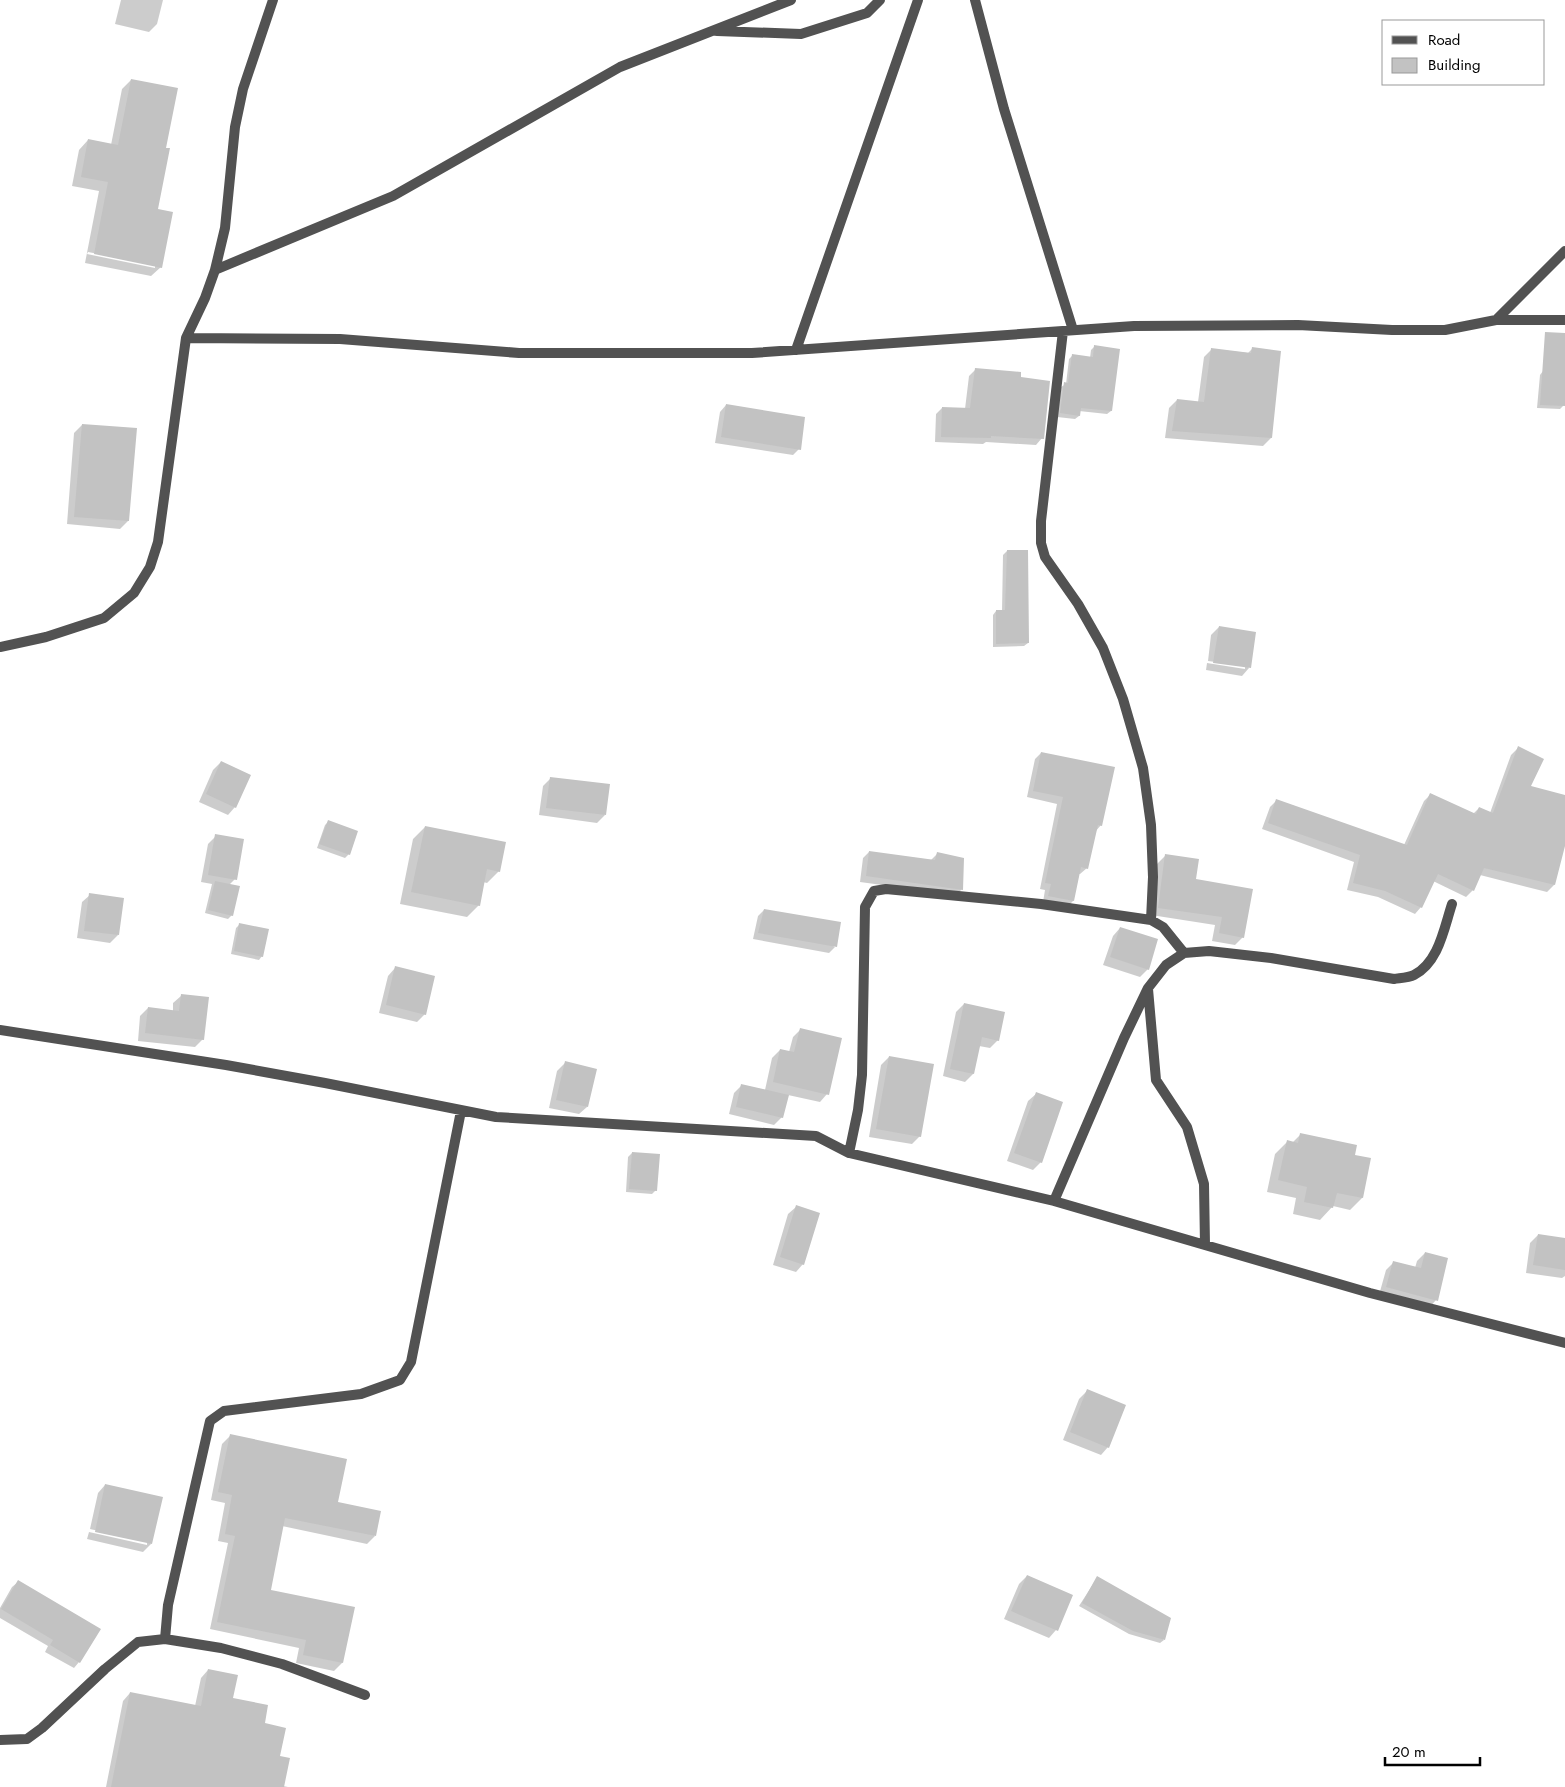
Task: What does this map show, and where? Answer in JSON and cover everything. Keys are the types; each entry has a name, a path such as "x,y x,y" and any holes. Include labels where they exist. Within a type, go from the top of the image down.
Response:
{"street":[{"path":"0,647 46,638 104,618 134,593 150,567 158,542 186,338 205,298 214,270 224,228 235,128 243,89 273,0"},
{"path":"214,270 393,196 620,67 791,0"},
{"path":"714,31 800,34 867,12 880,0"},
{"path":"796,350 918,0"},
{"path":"975,0 1004,109 1068,331 1041,521 1041,543 1046,558 1078,604 1103,648 1123,699 1133,733 1143,768 1151,825 1153,877 1151,920"},
{"path":"1496,320 1565,251"},
{"path":"186,338 340,339 519,353 752,353 1134,326 1298,325 1392,330 1445,330 1496,320 1565,320"},
{"path":"849,1153 858,1110 862,1075 865,907 874,891 886,888 1041,904 1151,920 1163,927 1184,953"},
{"path":"1054,1201 1124,1038 1148,988 1166,965 1184,953 1209,951 1271,958 1394,979 1412,976 1427,965 1438,949 1452,904"},
{"path":"1148,988 1156,1080 1187,1127 1204,1184 1205,1245"},
{"path":"0,1030 235,1067 496,1117 816,1136 849,1153 1054,1201 1370,1293 1565,1343"},
{"path":"166,1638 168,1605 210,1421 224,1411 360,1394 400,1380 411,1362 461,1111"},
{"path":"0,1740 27,1738 42,1728 138,1642 166,1638 221,1648 282,1664 365,1695"}],"building":[{"path":"131,79 178,88 166,148 170,148 158,209 173,212 162,268 94,254 108,182 81,177 88,139 118,145"},
{"path":"1545,332 1565,333 1565,406 1540,405"},
{"path":"1094,345 1120,349 1112,411 1081,408 1080,416 1060,413 1064,382 1068,383 1072,354 1093,357"},
{"path":"1252,347 1281,351 1272,438 1172,431 1177,399 1204,402 1211,348 1251,353"},
{"path":"975,368 1021,372 1021,377 1050,381 1044,439 991,436 991,438 941,437 942,407 970,408"},
{"path":"726,404 805,417 801,450 721,437"},
{"path":"82,424 137,428 129,521 74,517"},
{"path":"1007,550 1028,550 1029,643 996,644 996,610 1005,610"},
{"path":"1219,626 1256,632 1251,668 1213,663"},
{"path":"1518,746 1544,759 1531,786 1565,795 1565,846 1555,885 1484,868 1474,891 1438,874 1422,908 1385,891 1353,883 1360,855 1268,823 1276,799 1407,845 1430,793 1476,814 1479,807 1493,813"},
{"path":"1041,752 1115,767 1102,826 1098,825 1088,869 1081,867 1074,901 1048,896 1051,884 1045,883 1063,797 1033,791"},
{"path":"221,761 251,775 236,808 206,794"},
{"path":"550,777 610,784 606,815 546,808"},
{"path":"328,820 358,831 350,855 319,844"},
{"path":"425,826 506,842 500,872 487,869 480,906 411,892"},
{"path":"215,834 244,839 237,880 208,875"},
{"path":"869,851 935,860 937,852 964,858 963,890 866,876"},
{"path":"1165,854 1199,859 1196,879 1253,889 1244,938 1219,933 1222,917 1158,908"},
{"path":"215,881 240,886 233,916 208,910"},
{"path":"89,893 124,898 119,935 84,931"},
{"path":"764,909 841,922 837,947 758,933"},
{"path":"239,923 269,929 263,957 234,951"},
{"path":"1120,927 1158,939 1149,970 1110,957"},
{"path":"395,966 435,976 426,1015 386,1005"},
{"path":"181,994 209,997 204,1040 145,1033 148,1007 179,1011"},
{"path":"964,1003 1005,1012 999,1041 982,1037 974,1074 950,1069"},
{"path":"800,1028 842,1038 829,1095 773,1082 780,1049 794,1052"},
{"path":"889,1056 934,1064 921,1137 876,1129"},
{"path":"565,1061 597,1069 588,1107 556,1100"},
{"path":"741,1084 789,1095 783,1118 736,1107"},
{"path":"1036,1092 1063,1102 1042,1163 1014,1153"},
{"path":"1300,1133 1357,1145 1355,1155 1371,1158 1363,1198 1337,1193 1333,1208 1304,1202 1307,1187 1278,1180 1287,1140 1298,1143"},
{"path":"632,1152 660,1154 657,1191 629,1189"},
{"path":"796,1205 820,1213 804,1265 780,1257"},
{"path":"1538,1234 1565,1238 1565,1270 1533,1265"},
{"path":"1425,1252 1448,1258 1438,1301 1386,1287 1393,1261 1421,1268"},
{"path":"1087,1389 1126,1405 1109,1448 1070,1432"},
{"path":"230,1434 347,1459 338,1502 381,1511 376,1536 285,1518 271,1590 355,1607 343,1663 303,1655 306,1640 217,1622 235,1536 225,1534 232,1495 218,1492"},
{"path":"105,1484 163,1497 152,1544 95,1532"},
{"path":"1027,1575 1073,1595 1058,1631 1011,1611"},
{"path":"1097,1576 1171,1618 1165,1640 1133,1631 1082,1603"},
{"path":"18,1580 101,1629 80,1663 50,1645 53,1640 1,1609"},
{"path":"208,1669 238,1675 233,1698 268,1705 265,1723 286,1728 280,1756 290,1758 284,1787 111,1787 130,1692 201,1706"}]}
